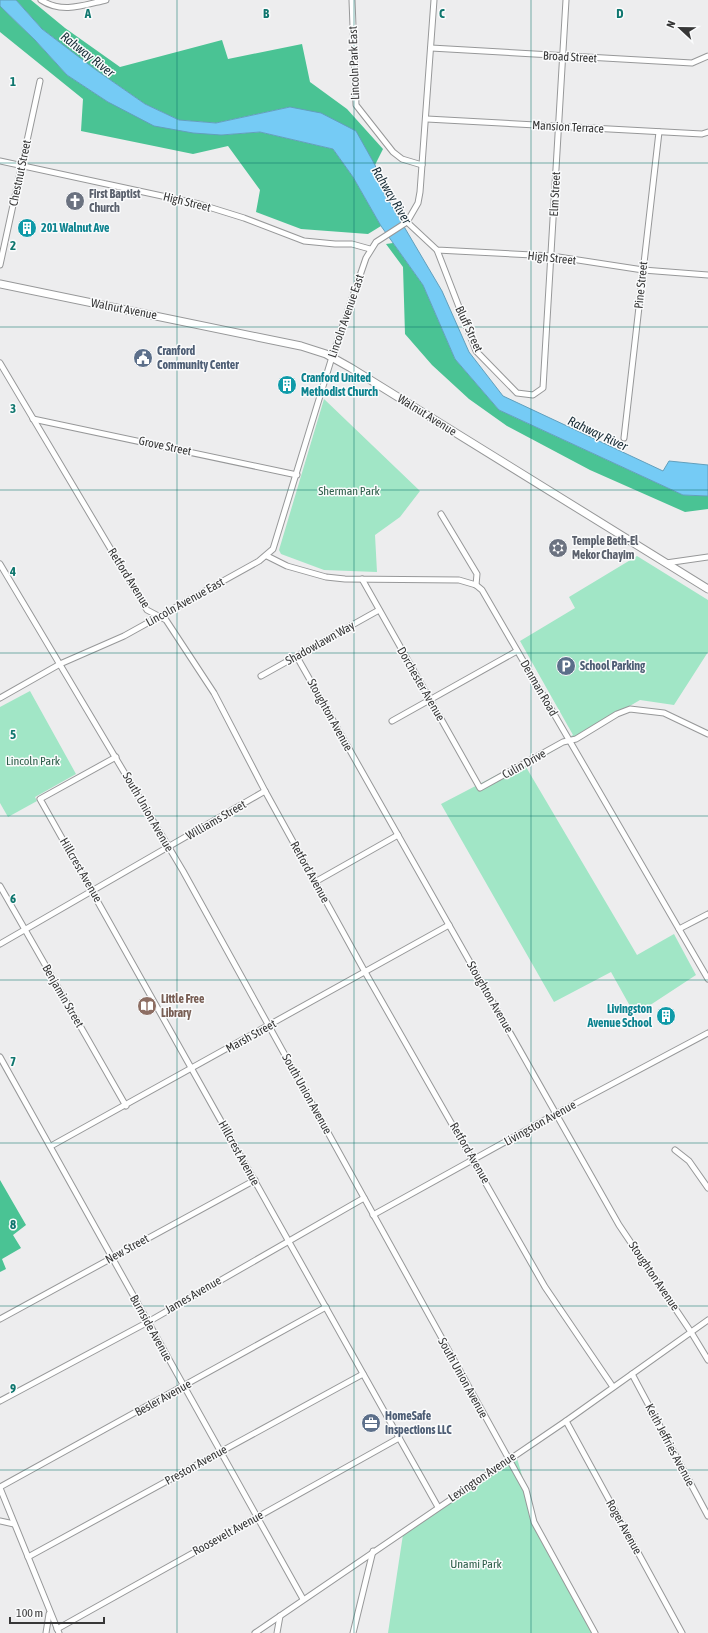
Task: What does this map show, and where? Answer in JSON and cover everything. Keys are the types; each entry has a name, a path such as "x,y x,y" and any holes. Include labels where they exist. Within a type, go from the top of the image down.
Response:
{"street":[{"path":"41,0 55,7 71,9 106,0"},
{"name":"Lincoln Park East","path":"352,0 356,105 393,152 402,159 422,164"},
{"name":"Lincoln Avenue East","path":"0,698 60,664 124,636 266,556 277,541 332,357 370,249 383,236 405,222 418,203 427,119 434,0"},
{"name":"Elm Street","path":"543,388 566,0"},
{"name":"Broad Street","path":"431,48 692,63 708,56"},
{"name":"Chestnut Street","path":"0,265 40,81"},
{"name":"Mansion Terrace","path":"427,119 702,134 708,132"},
{"name":"Pine Street","path":"624,438 659,132"},
{"name":"High Street","path":"0,161 199,204 244,218 304,241 352,244 370,249"},
{"path":"405,222 437,250"},
{"name":"High Street","path":"437,250 552,256 643,270 708,275"},
{"name":"Bluff Street","path":"437,250 476,351 517,393 533,395 543,388"},
{"name":"Walnut Avenue","path":"0,284 301,346 332,357 708,589"},
{"name":"Retford Avenue","path":"0,363 148,610 166,620 214,693 265,791 365,972 474,1159 545,1286 613,1387"},
{"name":"Grove Street","path":"33,419 297,475"},
{"path":"266,556 309,573 326,577 459,580 476,585 477,574 441,514"},
{"path":"666,563 708,557"},
{"name":"South Union Avenue","path":"0,566 116,757 269,1026 508,1460 526,1490 534,1522 595,1633"},
{"name":"Dorchester Avenue","path":"362,579 480,788"},
{"name":"Denman Road","path":"476,585 486,595 517,651 708,978"},
{"name":"Shadowlawn Way","path":"261,676 379,610"},
{"path":"392,721 517,651"},
{"name":"Stoughton Avenue","path":"297,656 618,1224 691,1332 708,1360"},
{"name":"Culin Drive","path":"480,788 569,740 576,739 617,714 630,709 664,713 708,734"},
{"name":"Hillcrest Avenue","path":"116,757 40,799 92,889 438,1507"},
{"name":"Williams Street","path":"0,944 92,889 265,791"},
{"path":"315,882 398,835"},
{"name":"Benjamin Street","path":"0,886 126,1106"},
{"path":"679,929 708,914"},
{"name":"Marsh Street","path":"51,1146 126,1106 449,925"},
{"name":"Livingston Avenue","path":"373,1215 556,1114 708,1033"},
{"name":"Burnside Avenue","path":"0,1057 303,1599"},
{"path":"674,1150 689,1160 708,1188"},
{"name":"New Street","path":"0,1319 255,1180"},
{"name":"James Avenue","path":"0,1400 148,1322 288,1240 364,1198"},
{"name":"Besler Avenue","path":"0,1487 184,1387 326,1307"},
{"name":"Lexington Avenue","path":"254,1633 372,1551 566,1421 708,1320"},
{"name":"Preston Avenue","path":"28,1557 364,1374"},
{"name":"Keith Jeffries Avenue","path":"632,1374 708,1516"},
{"name":"Roger Avenue","path":"566,1421 682,1633"},
{"name":"Roosevelt Avenue","path":"58,1631 256,1517 399,1438"},
{"path":"0,1487 49,1613 58,1631"},
{"path":"0,1521 14,1524"},
{"path":"353,1633 372,1551"},
{"path":"46,1633 49,1613"},
{"path":"277,1633 280,1616"}],"green space":[{"path":"16,0 31,0 65,28 120,67 222,40 228,59 302,44 310,82 347,109 383,149 375,165 355,131 290,107 216,123 179,120 145,104 96,70 42,29"},
{"path":"0,6 35,40 67,75 108,102 221,135 260,132 333,149 353,177 381,226 368,234 301,229 256,212 260,190 228,146 193,154 81,131 83,99 0,32"},
{"path":"393,243 423,285 455,359 499,410 683,495 708,496 708,509 685,512 590,470 507,426 469,399 432,365 405,334 403,267 386,244"},
{"name":"Sherman Park","path":"324,399 420,491 400,517 375,535 377,572 324,570 281,554 279,550"},
{"path":"637,556 708,600 708,652 674,705 640,700 526,767 637,955 674,934 696,975 635,1015 611,972 554,1002 441,804 573,735 520,641 575,608 569,597"},
{"name":"Lincoln Park","path":"30,691 76,774 35,797 37,801 8,817 0,803 0,707"},
{"path":"0,1180 26,1225 13,1235 21,1248 2,1259 6,1269 0,1272"},
{"name":"Unami Park","path":"516,1455 540,1536 594,1633 388,1633 404,1528"}],"water":[{"path":"0,0 16,0 42,29 96,70 145,104 179,120 216,123 290,107 321,113 356,131 375,165 383,191 442,291 469,352 503,396 663,471 669,461 708,465 708,496 683,495 499,410 455,359 423,285 381,226 353,177 333,149 260,132 221,135 193,133 154,126 108,102 67,75 35,40 0,6"}],"place":[{"name":"First Baptist Church","path":"75,201"},
{"name":"201 Walnut Ave","path":"27,228"},
{"name":"Cranford Community Center","path":"143,358"},
{"name":"Cranford United Methodist Church","path":"287,385"},
{"name":"Temple Beth-El Mekor Chayim","path":"558,548"},
{"name":"School Parking","path":"566,666"},
{"name":"Little Free Library","path":"147,1006"},
{"name":"Livingston Avenue School","path":"666,1016"},
{"name":"HomeSafe Inspections LLC","path":"371,1423"}],"water label":[{"name":"Rahway River","path":"88,54"},
{"name":"Rahway River","path":"392,195"},
{"name":"Rahway River","path":"598,433"}]}
